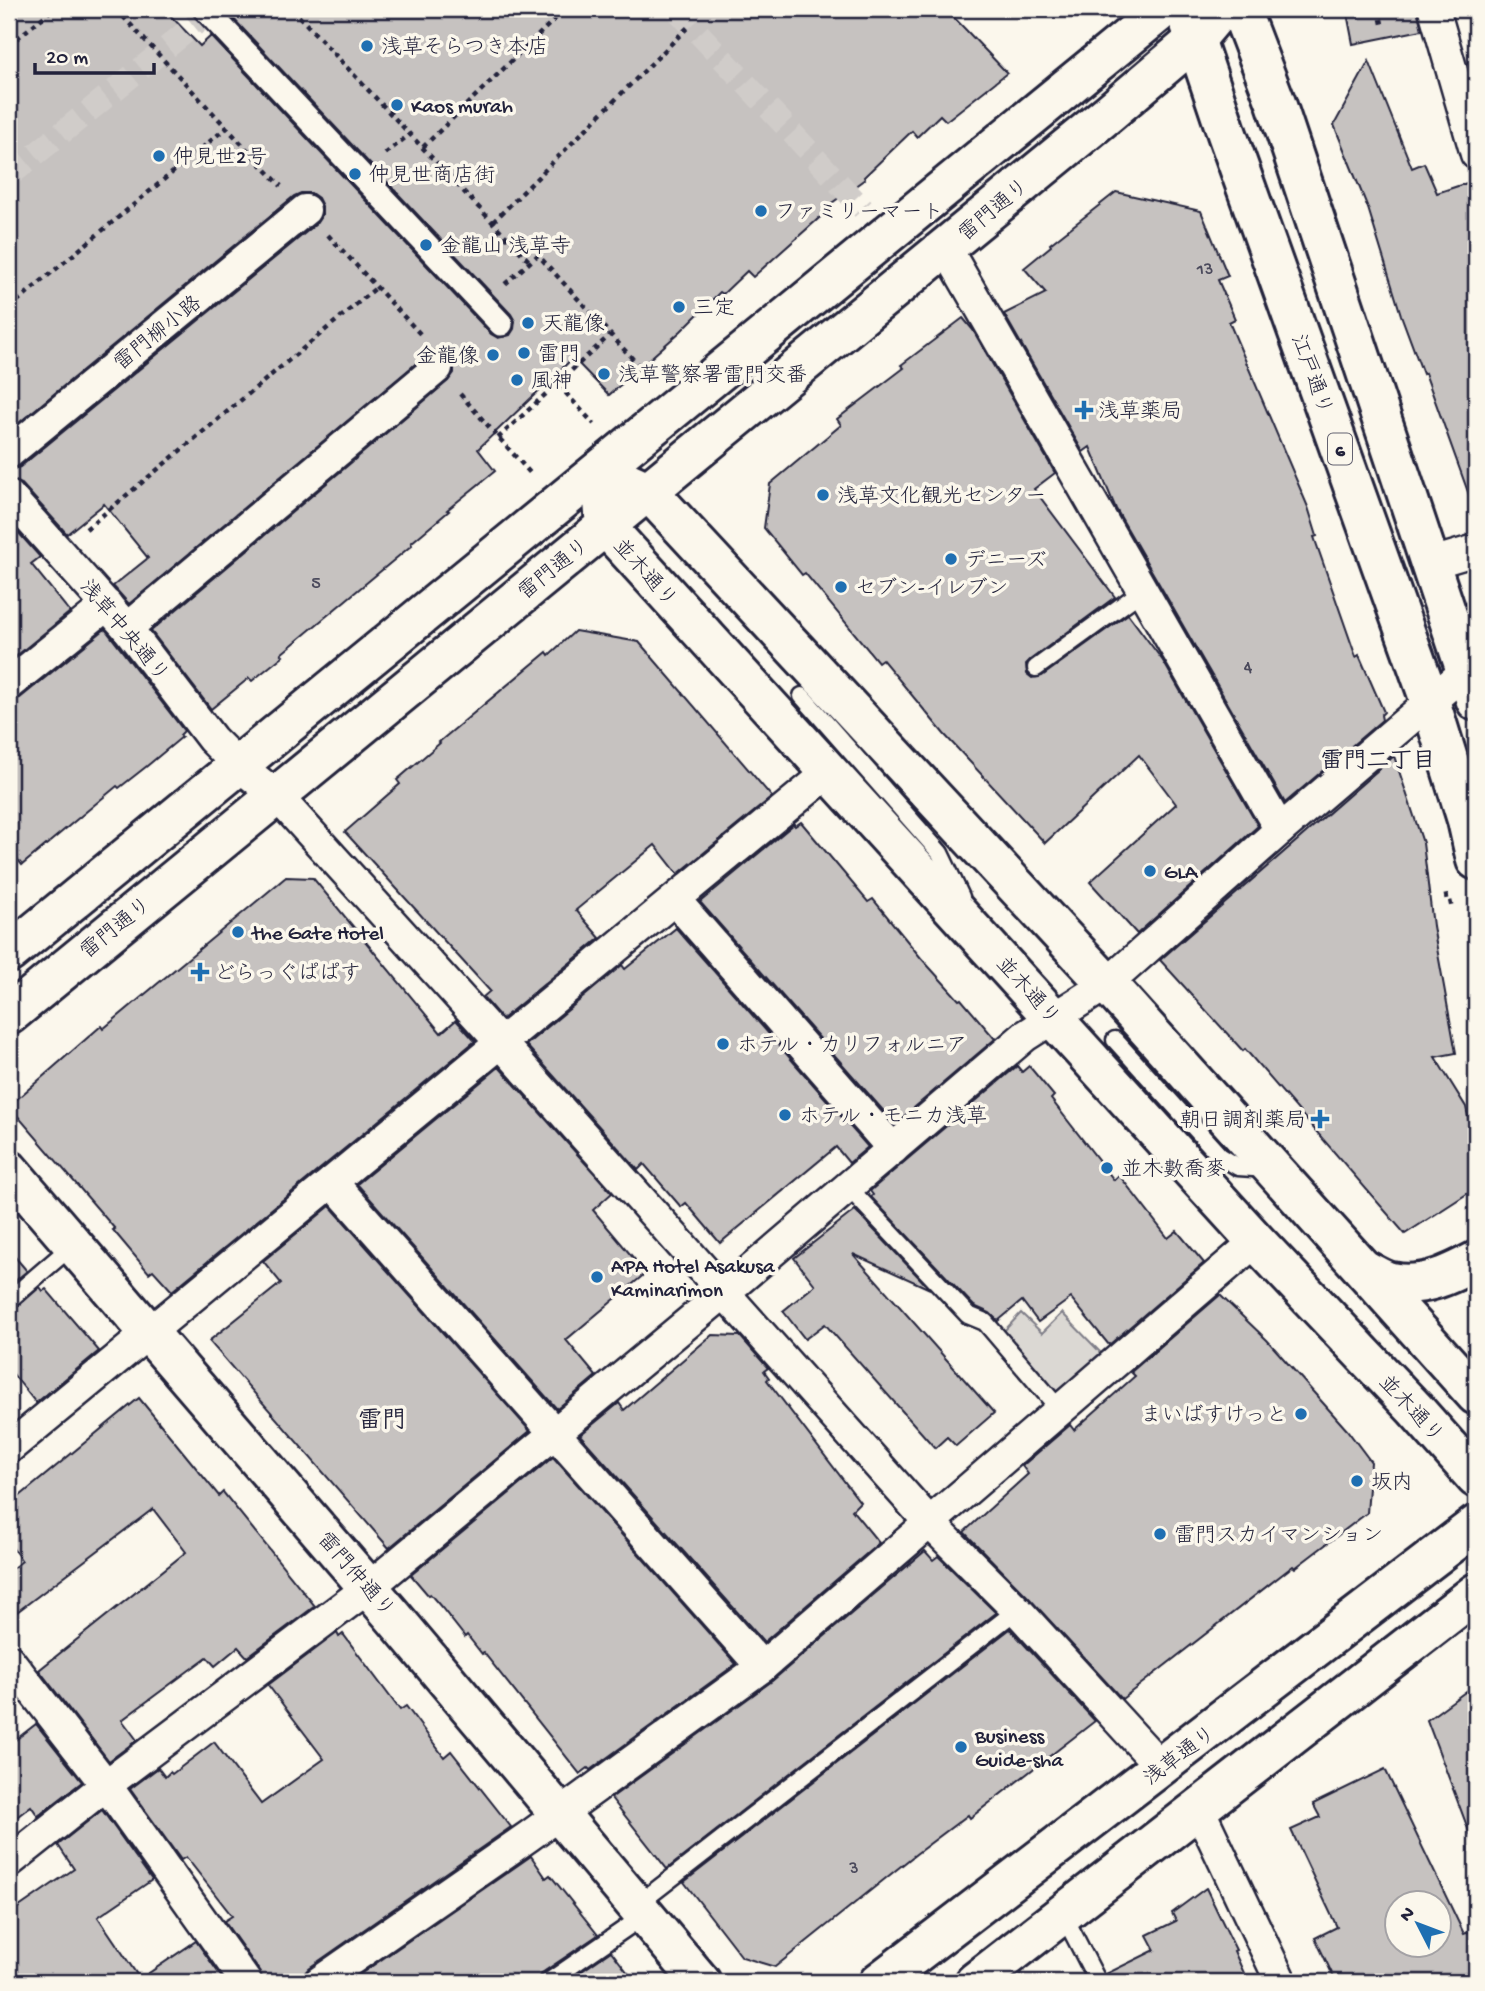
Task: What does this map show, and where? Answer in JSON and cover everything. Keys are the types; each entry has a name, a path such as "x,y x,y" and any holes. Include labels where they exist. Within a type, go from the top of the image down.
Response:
{"main road":[{"path":"9,953 1163,9"},
{"name":"雷門通り","path":"9,1014 946,248 1190,24 1221,9"},
{"path":"1240,9 1276,103 1472,685"},
{"name":"江戸通り","path":"1190,24 1430,701 1467,820 1476,860"},
{"path":"601,469 648,491 1107,984 1476,1395"},
{"name":"並木通り","path":"601,469 605,526 1256,1241 1476,1478"},
{"name":"雷門仲通り","path":"9,1170 368,1588 701,1982"},
{"path":"1367,1271 1391,1282 1416,1283 1439,1278 1476,1261"},
{"path":"1361,1352 1388,1357 1398,1351 1405,1342 1407,1330 1407,1322 1401,1310"},
{"name":"浅草通り","path":"879,1982 1476,1525"},
{"path":"975,1982 1476,1593"}],"street":[{"path":"205,9 501,324"},
{"path":"1434,9 1476,154"},
{"name":"雷門柳小路","path":"9,453 305,210"},
{"path":"946,248 1280,830"},
{"path":"127,628 432,355"},
{"name":"浅草中央通り","path":"9,496 127,628 212,739 238,765 276,796 501,1042 929,1522 1017,1610 1161,1768"},
{"path":"1432,563 1476,550"},
{"path":"9,684 107,605"},
{"path":"9,1862 106,1785 368,1588 725,1292 1026,1036 1107,984 1430,701 1472,685"},
{"path":"9,1448 828,773"},
{"path":"675,900 893,1149"},
{"path":"332,1182 762,1667"},
{"path":"320,1982 762,1667 1256,1241"},
{"path":"9,1660 106,1785 246,1982"},
{"path":"1199,1808 1281,1982"}],"lane":[{"path":"1036,668 1142,590"},
{"path":"802,696 940,853 980,937"},
{"path":"1115,1040 1220,1156 1238,1167 1274,1169"},
{"path":"848,1187 968,1315 985,1322 1060,1410"},
{"path":"9,1300 73,1245"},
{"path":"548,1982 1017,1610"},
{"path":"1063,1914 1098,1982"}],"path":[{"path":"9,45 53,9"},
{"path":"116,9 377,287 498,438 536,480"},
{"path":"292,9 530,262 538,255 654,382"},
{"path":"423,147 565,9"},
{"path":"1379,9 1382,24"},
{"path":"492,222 691,24"},
{"path":"9,308 227,128"},
{"path":"58,552 377,287"},
{"path":"498,438 610,335"},
{"path":"552,378 599,429"},
{"path":"1444,897 1449,896 1452,909"}],"shaded area":[{"path":"1021,1313 1042,1333 1062,1313 1101,1353 1056,1395 1002,1333"}],"building":[{"path":"9,9 164,9 200,46 211,36 491,334 498,338 510,335 514,329 515,321 511,314 231,16 239,9 946,9 1007,73 946,121 940,115 917,137 912,131 864,177 865,179 825,208 827,211 753,277 747,271 723,294 720,292 609,395 573,358 478,449 495,471 447,510 449,511 411,543 412,545 281,654 283,656 252,681 249,678 211,709 151,631 448,381 454,373 454,364 450,356 442,351 433,351 426,355 129,604 113,586 148,558 104,504 67,534 22,484 9,479 9,470 20,467 316,224 322,215 322,206 318,198 311,193 294,196 9,431"},
{"path":"1366,9 1417,9 1422,30 1353,44 1347,13"},
{"path":"1369,61 1412,168 1424,163 1437,193 1476,180 1476,503 1472,503 1425,373 1423,374 1401,315 1368,208 1334,125"},
{"path":"1116,192 1201,211 1228,276 1218,280 1235,319 1229,322 1308,507 1317,536 1314,537 1356,657 1359,655 1384,712 1381,715 1382,720 1285,803 1116,509 1090,447 1083,452 1004,314 1046,293 1024,268"},
{"path":"963,318 973,330 1055,473 1034,489 1115,597 1030,660 1026,664 1027,674 1032,678 1042,676 1128,614 1163,661 1258,826 1137,934 1090,882 1176,804 1139,755 1045,843 944,734 882,659 878,662 764,528 770,484 841,425 837,419 904,368 901,365"},
{"path":"9,522 40,557 31,564 70,612 9,662"},
{"path":"105,629 184,731 180,735 182,737 119,788 117,786 22,865 9,849 9,701 20,698"},
{"path":"575,631 639,642 772,797 678,874 655,845 576,910 600,938 502,1019 483,997 490,991 345,832 400,784 397,780 439,742 547,652 549,655"},
{"path":"1394,756 1423,843 1433,926 1456,1053 1435,1057 1466,1107 1476,1155 1476,1188 1405,1234 1245,1049 1243,1051 1160,960"},
{"path":"801,822 868,902 873,899 921,958 995,1039 895,1124 700,902 794,824 795,826"},
{"path":"286,877 313,878 441,1033 456,1020 475,1041 172,1291 153,1270 149,1273 113,1230 115,1229 15,1113 16,1100 101,1026 103,1029"},
{"path":"676,928 868,1147 849,1163 836,1147 720,1243 686,1203 681,1207 644,1164 638,1170 526,1045 622,965 625,969"},
{"path":"1017,1066 1022,1072 1029,1066 1054,1096 1051,1099 1114,1180 1119,1175 1168,1238 1177,1231 1204,1263 1109,1345 1071,1298 1038,1322 1022,1301 998,1321 990,1313 974,1306 871,1197 873,1195 870,1191"},
{"path":"499,1067 612,1193 593,1210 646,1273 566,1340 596,1376 557,1409 357,1184"},
{"path":"330,1206 530,1431 389,1548 209,1341 281,1283 263,1261"},
{"path":"855,1210 930,1289 853,1254 994,1413 956,1446 947,1437 935,1448 825,1324 805,1339 783,1311 815,1285 794,1258"},
{"path":"9,1250 27,1271 9,1286"},
{"path":"40,1287 43,1291 46,1289 99,1351 36,1403 9,1369 9,1310 16,1308"},
{"path":"1220,1295 1267,1340 1347,1430 1371,1462 1367,1513 1295,1568 1293,1566 1122,1699 964,1532 1028,1474 1022,1466 1070,1425 1074,1430 1135,1376 1131,1372"},
{"path":"712,1335 740,1336 768,1368 764,1371 769,1378 767,1380 860,1502 852,1510 879,1543 764,1642 580,1435 619,1403 624,1410"},
{"path":"139,1398 219,1496 223,1492 315,1606 247,1657 238,1647 215,1666 207,1657 122,1720 137,1740 109,1761 39,1670 186,1552 153,1509 9,1618 9,1571 22,1561 9,1543 9,1505"},
{"path":"553,1457 736,1664 590,1770 588,1768 580,1774 484,1653 482,1654 467,1635 465,1637 411,1575"},
{"path":"925,1551 933,1560 938,1556 996,1613 667,1869 611,1798 772,1681"},
{"path":"1010,1629 1095,1721 970,1818 968,1815 916,1854 775,1967 742,1957 684,1882"},
{"path":"337,1633 339,1637 343,1634 400,1710 406,1706 444,1757 451,1751 511,1827 309,1968 302,1982 263,1982 260,1972 224,1921 232,1916 186,1857 181,1860 130,1789 158,1768 165,1777 170,1772 172,1774 214,1742 261,1804 324,1759 268,1685"},
{"path":"1476,1684 1476,1841 1473,1842 1427,1720"},
{"path":"36,1724 82,1782 38,1816 31,1806 9,1823 9,1745"},
{"path":"1385,1769 1443,1890 1384,1890 1384,1960 1454,1960 1454,1913 1464,1934 1476,1929 1476,1982 1336,1982 1315,1938 1337,1927 1291,1830 1320,1817 1313,1804"},
{"path":"102,1810 152,1880 98,1917 140,1979 196,1941 225,1982 9,1982 9,1914 74,1869 58,1845"},
{"path":"531,1856 546,1878 550,1875 598,1935 542,1973 538,1982 349,1982"},
{"path":"1206,1888 1248,1982 1108,1982 1106,1974 1155,1950 1147,1935 1176,1921 1172,1913"},
{"path":"611,1951 635,1982 566,1982"}],"tunnel":[{"path":"9,176 214,9"},
{"path":"676,9 863,209"}],"place":[{"name":"浅草そらつき本店","path":"367,46"},
{"name":"Kaos murah","path":"397,105"},
{"name":"仲見世2号","path":"159,156"},
{"name":"仲見世商店街","path":"355,174"},
{"name":"ファミリーマート","path":"761,211"},
{"name":"金龍山 浅草寺","path":"426,245"},
{"name":"三定","path":"679,307"},
{"name":"天龍像","path":"528,323"},
{"name":"雷門","path":"524,353"},
{"name":"金龍像","path":"493,355"},
{"name":"浅草警察署雷門交番","path":"604,374"},
{"name":"風神","path":"517,380"},
{"name":"浅草薬局","path":"1084,410"},
{"name":"浅草文化観光センター","path":"823,495"},
{"name":"デニーズ","path":"951,559"},
{"name":"セブン-イレブン","path":"841,587"},
{"name":"GLA","path":"1150,871"},
{"name":"the Gate Hotel","path":"238,932"},
{"name":"どらっぐぱぱす","path":"200,972"},
{"name":"ホテル・カリフォルニア","path":"723,1044"},
{"name":"ホテル・モニカ浅草","path":"785,1115"},
{"name":"朝日調剤薬局","path":"1320,1119"},
{"name":"並木數喬麥","path":"1107,1168"},
{"name":"APA Hotel Asakusa Kaminarimon","path":"597,1277"},
{"name":"まいばすけっと","path":"1301,1414"},
{"name":"坂内","path":"1357,1481"},
{"name":"雷門スカイマンション","path":"1160,1534"},
{"name":"Business Guide-sha","path":"961,1747"}],"district":[{"name":"雷門二丁目","path":"1378,759"},
{"name":"雷門","path":"382,1419"}]}
